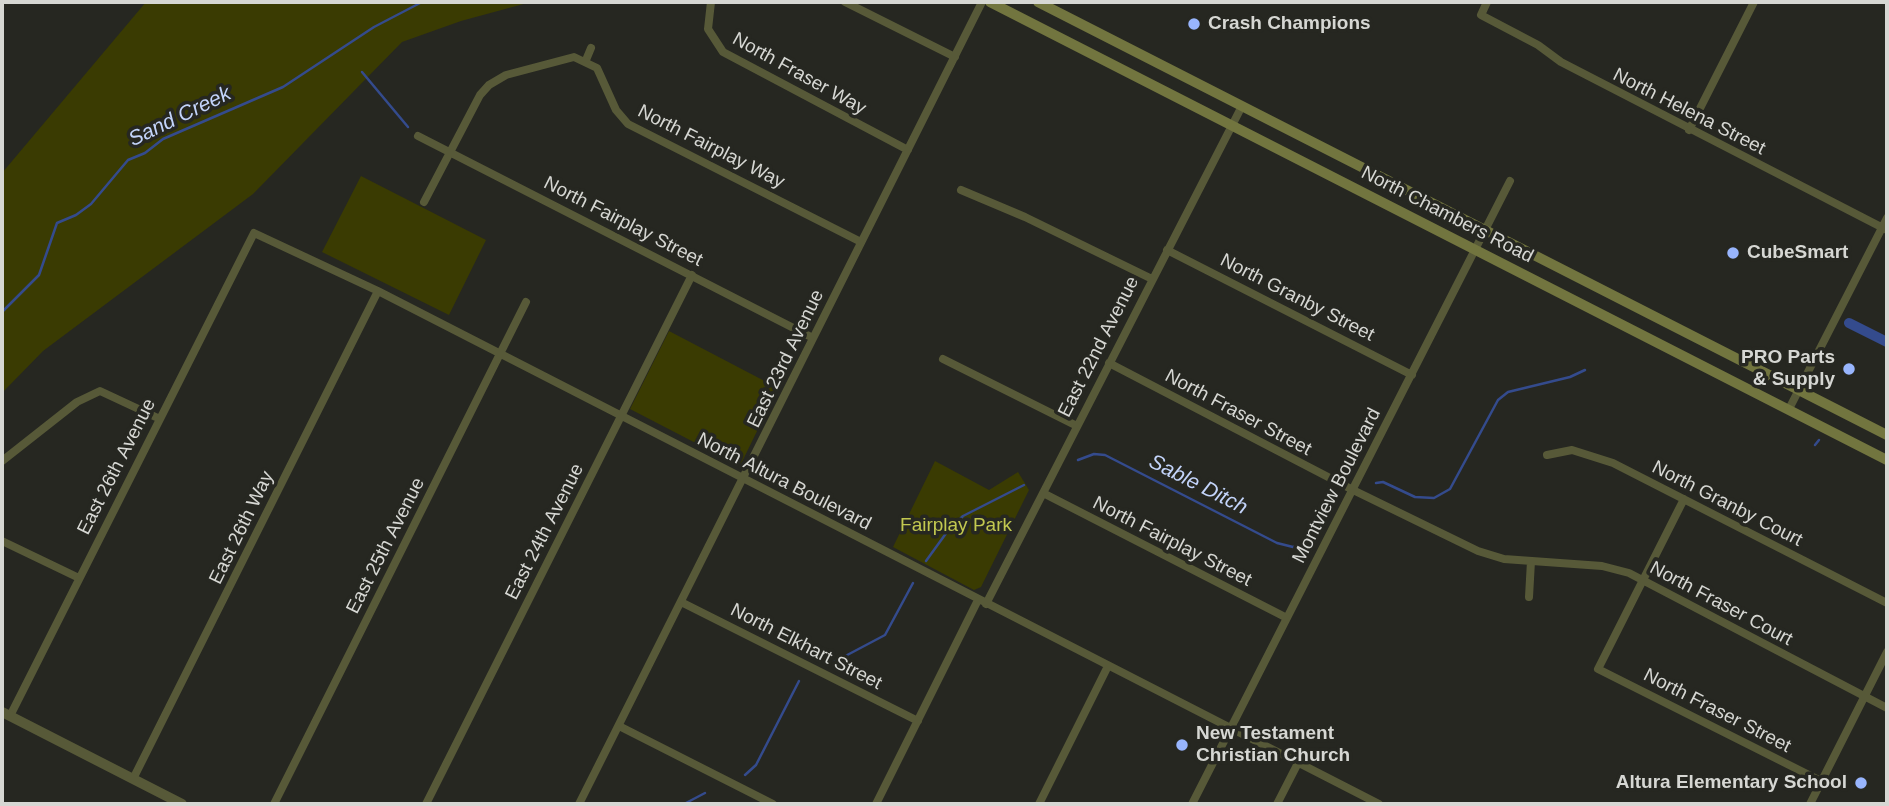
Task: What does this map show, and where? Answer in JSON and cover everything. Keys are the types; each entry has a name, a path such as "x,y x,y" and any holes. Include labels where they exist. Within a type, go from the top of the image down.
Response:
{"main road":[{"name":"North Chambers Road","path":"989,2 1887,460"},
{"name":"North Chambers Road","path":"1038,2 1887,435"}],"street":[{"name":"North Fraser Way","path":"710,2 708,29 715,44 728,56 908,150"},
{"path":"845,2 955,57"},
{"name":"East 23rd Avenue","path":"579,804 982,2"},
{"name":"North Helena Street","path":"1488,2 1481,15 1538,45 1589,78 1885,229"},
{"path":"1689,130 1754,2"},
{"path":"424,202 480,95 494,81 566,57 586,60 592,48"},
{"name":"North Fairplay Way","path":"586,60 602,74 616,110 628,124 861,242"},
{"name":"East 22nd Avenue","path":"876,804 982,602 1043,494 1242,106"},
{"name":"North Fairplay Street","path":"418,135 813,338"},
{"name":"Montview Boulevard","path":"1192,804 1510,181"},
{"path":"961,190 1025,217 1152,279"},
{"path":"1789,409 1885,229 1887,218"},
{"name":"North Altura Boulevard","path":"254,233 379,291 1379,804"},
{"name":"East 26th Avenue","path":"6,714 79,578 254,233"},
{"name":"North Granby Street","path":"1167,250 1412,374"},
{"name":"East 24th Avenue","path":"426,804 692,275"},
{"name":"East 26th Way","path":"133,779 379,291"},
{"name":"East 25th Avenue","path":"274,804 526,302"},
{"path":"943,359 1077,426"},
{"name":"North Fraser Street","path":"1109,363 1353,490"},
{"path":"2,461 77,402 100,391 160,419"},
{"name":"North Granby Court","path":"1548,455 1566,450 1593,456 1684,499 1887,603"},
{"name":"North Fraser Court","path":"1353,490 1488,555 1620,570 1887,708"},
{"name":"North Fairplay Street","path":"1043,494 1287,618"},
{"path":"1644,581 1684,499"},
{"path":"2,541 79,578"},
{"path":"1528,597 1531,561"},
{"name":"North Fraser Street","path":"1644,581 1598,669 1821,782"},
{"name":"North Elkhart Street","path":"681,602 918,721"},
{"path":"1810,804 1887,652"},
{"path":"1039,804 1108,666"},
{"path":"6,714 183,804"},
{"path":"619,726 773,804"},
{"path":"1277,804 1298,763"}],"green space":[{"path":"146,2 531,2 461,21 402,42 253,194 43,351 2,393 2,173"},
{"path":"361,176 486,240 449,315 322,252"},
{"path":"669,331 778,388 740,466 630,409"},
{"name":"Fairplay Park","path":"935,461 989,490 1018,472 1029,490 981,587 974,590 893,547"}],"waterway":[{"name":"Sand Creek","path":"2,312 39,275 57,223 76,215 91,204 128,160 145,153 163,139 283,87 374,27 422,2"},
{"path":"362,72 408,127"},
{"path":"1849,323 1887,342"},
{"name":"Sable Ditch","path":"1376,483 1383,482 1415,497 1434,498 1450,489 1498,400 1508,392 1570,377 1585,370"},
{"path":"1815,445 1819,440"},
{"name":"Sable Ditch","path":"1078,460 1094,454 1105,455 1277,543 1293,547 1304,544"},
{"name":"Sable Ditch","path":"926,561 947,532 963,516 1024,485"},
{"name":"Sable Ditch","path":"834,662 885,635 913,583"},
{"name":"Sable Ditch","path":"745,775 756,765 799,681"},
{"name":"Sable Ditch","path":"684,804 705,793"}],"place":[{"name":"Crash Champions","path":"1194,24"},
{"name":"CubeSmart","path":"1733,253"},
{"name":"PRO Parts & Supply","path":"1849,369"},
{"name":"New Testament Christian Church","path":"1182,745"},
{"name":"Altura Elementary School","path":"1861,783"}]}
